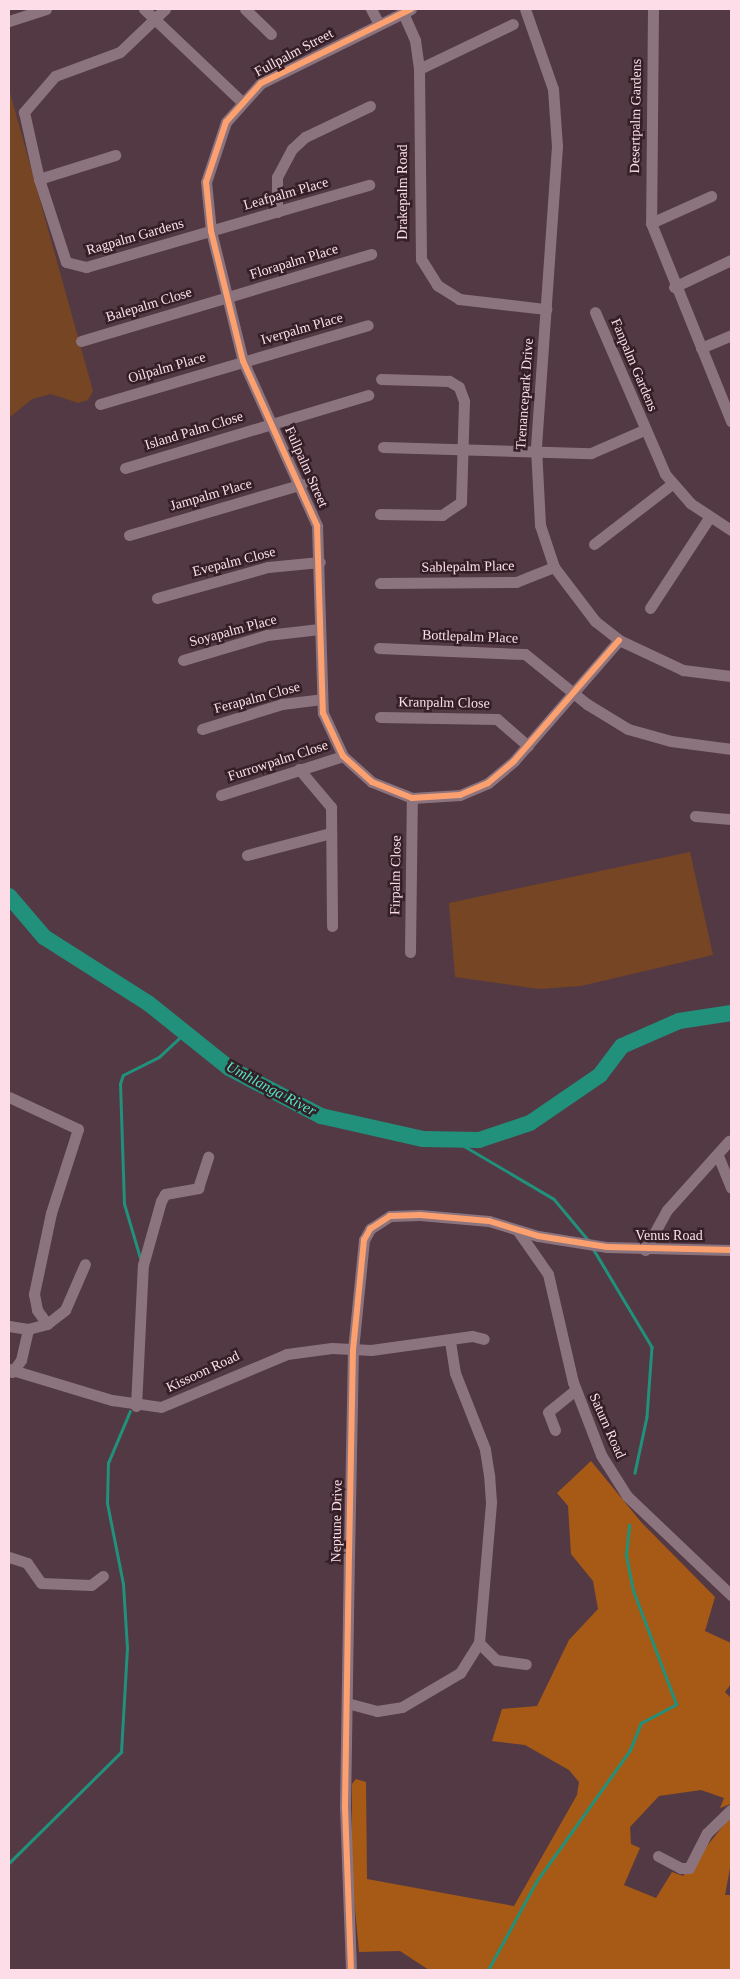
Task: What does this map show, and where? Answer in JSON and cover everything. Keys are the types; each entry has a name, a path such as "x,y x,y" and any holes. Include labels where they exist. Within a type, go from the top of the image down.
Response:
{"street":[{"path":"9,21 46,9"},
{"path":"144,9 241,101"},
{"name":"Ragpalm Gardens","path":"165,9 116,55 56,76 28,104 25,121 39,179 62,256 75,267 211,231"},
{"path":"245,9 271,34"},
{"path":"372,9 379,24"},
{"name":"Trenancepark Drive","path":"525,9 546,62 557,120 536,448 540,524 554,567 595,621 619,640 683,670 731,676"},
{"name":"Desertpalm Gardens","path":"653,9 651,223 674,287 730,414"},
{"name":"Fullpalm Street","path":"407,11 284,69 241,101 223,126 210,158 206,182 211,231 243,361 302,484 317,526 320,562 320,699 327,726 343,756 372,782 412,798 444,799 475,790 499,775 528,746 575,695 619,640"},
{"name":"Drakepalm Road","path":"407,11 416,40 419,69 418,245 429,274 450,294 469,302 546,309"},
{"path":"419,69 513,24"},
{"path":"277,212 277,177 292,149 305,137 370,106"},
{"path":"39,179 115,155"},
{"name":"Leafpalm Place","path":"211,231 369,185"},
{"path":"651,223 711,196"},
{"name":"Florapalm Place","path":"226,298 370,254"},
{"path":"674,287 731,260"},
{"name":"Balepalm Close","path":"81,341 226,298"},
{"name":"Fanpalm Gardens","path":"595,312 644,430 672,484 709,518 731,530"},
{"name":"Iverpalm Place","path":"243,361 368,325"},
{"path":"701,348 731,335"},
{"name":"Oilpalm Place","path":"100,404 243,361"},
{"path":"380,514 442,514 457,508 463,494 464,401 455,384 381,379"},
{"name":"Island Palm Close","path":"125,468 368,395"},
{"name":"Fanpalm Gardens","path":"383,447 536,448 591,452 644,430"},
{"name":"Jampalm Place","path":"129,535 302,484"},
{"path":"594,544 672,484"},
{"path":"650,608 709,518"},
{"name":"Evepalm Close","path":"157,598 268,567 320,562"},
{"name":"Sablepalm Place","path":"380,583 516,582 554,567"},
{"name":"Soyapalm Place","path":"183,660 266,636 320,629"},
{"name":"Bottlepalm Place","path":"379,648 525,654 575,695 628,729 671,741 731,749"},
{"name":"Ferapalm Close","path":"202,729 282,704 320,699"},
{"name":"Kranpalm Close","path":"380,717 497,719 528,746"},
{"name":"Furrowpalm Close","path":"221,795 343,756"},
{"path":"299,769 326,798 331,833 332,926"},
{"name":"Firpalm Close","path":"410,952 412,798"},
{"path":"695,816 731,819"},
{"path":"246,855 331,833"},
{"path":"9,1097 78,1129 50,1213 34,1294 37,1310 46,1324"},
{"path":"645,1250 667,1210 719,1158 729,1141"},
{"path":"136,1406 143,1265 161,1201 165,1194 198,1188 208,1157"},
{"path":"719,1158 731,1188"},
{"name":"Neptune Drive","path":"350,1970 346,1855 347,1703 353,1350 360,1255 364,1240 379,1221 390,1216 444,1216 496,1223 518,1231"},
{"name":"Venus Road","path":"518,1231 568,1242 606,1247 645,1250 731,1250"},
{"name":"Saturn Road","path":"518,1231 548,1274 575,1390 600,1455 627,1496 731,1595"},
{"path":"9,1326 28,1329 46,1324 64,1310 85,1264"},
{"path":"10,1370 21,1360 28,1329"},
{"name":"Kissoon Road","path":"10,1370 136,1406 161,1407 287,1354 353,1350 472,1336 484,1339"},
{"path":"347,1703 377,1711 402,1707 460,1673 479,1643 491,1502 489,1475 485,1450 455,1374 450,1340"},
{"path":"555,1430 548,1412 575,1390"},
{"path":"9,1556 27,1563 41,1583 91,1585 103,1576"},
{"path":"479,1643 496,1660 526,1664"},
{"path":"658,1856 680,1868 689,1868 707,1833 731,1810"}],"shaded area":[{"path":"9,89 93,391 88,400 78,403 51,394 32,399 9,418"},
{"path":"690,852 713,955 581,986 539,989 455,977 449,903"},
{"path":"591,1461 642,1523 715,1597 705,1631 731,1643 731,1684 725,1692 731,1698 731,1804 720,1808 724,1798 701,1790 659,1796 630,1827 631,1844 640,1848 624,1885 656,1898 672,1872 683,1876 731,1816 731,1863 725,1895 731,1895 731,1970 429,1970 400,1951 359,1952 352,1877 352,1784 356,1779 366,1782 367,1879 514,1906 577,1795 579,1782 569,1770 525,1745 492,1741 502,1709 537,1706 569,1640 598,1609 593,1581 571,1554 568,1506 557,1493"}],"waterway":[{"name":"Umhlanga River","path":"9,896 44,937 148,1003 229,1068 321,1116 423,1139 479,1140 530,1123 600,1075 622,1046 679,1021 731,1013"},
{"path":"140,1258 124,1204 120,1084 123,1075 159,1057 184,1034"},
{"path":"454,1140 554,1199 589,1241"},
{"path":"594,1250 652,1347 647,1417 635,1473"},
{"path":"9,1863 121,1752 127,1648 123,1584 107,1503 108,1463 130,1411"},
{"path":"488,1970 536,1882 630,1750 641,1723 676,1704 633,1591 626,1555 629,1525"}],"cycle path":[{"path":"411,9 261,83 226,122 206,182 211,231 243,361 317,526 323,713 343,756 372,782 412,798 460,795 488,783 514,761 619,640"},
{"path":"351,1970 345,1807 349,1557 353,1350 364,1240 370,1229 390,1216 420,1215 489,1221 538,1236 607,1247 731,1250"}]}
